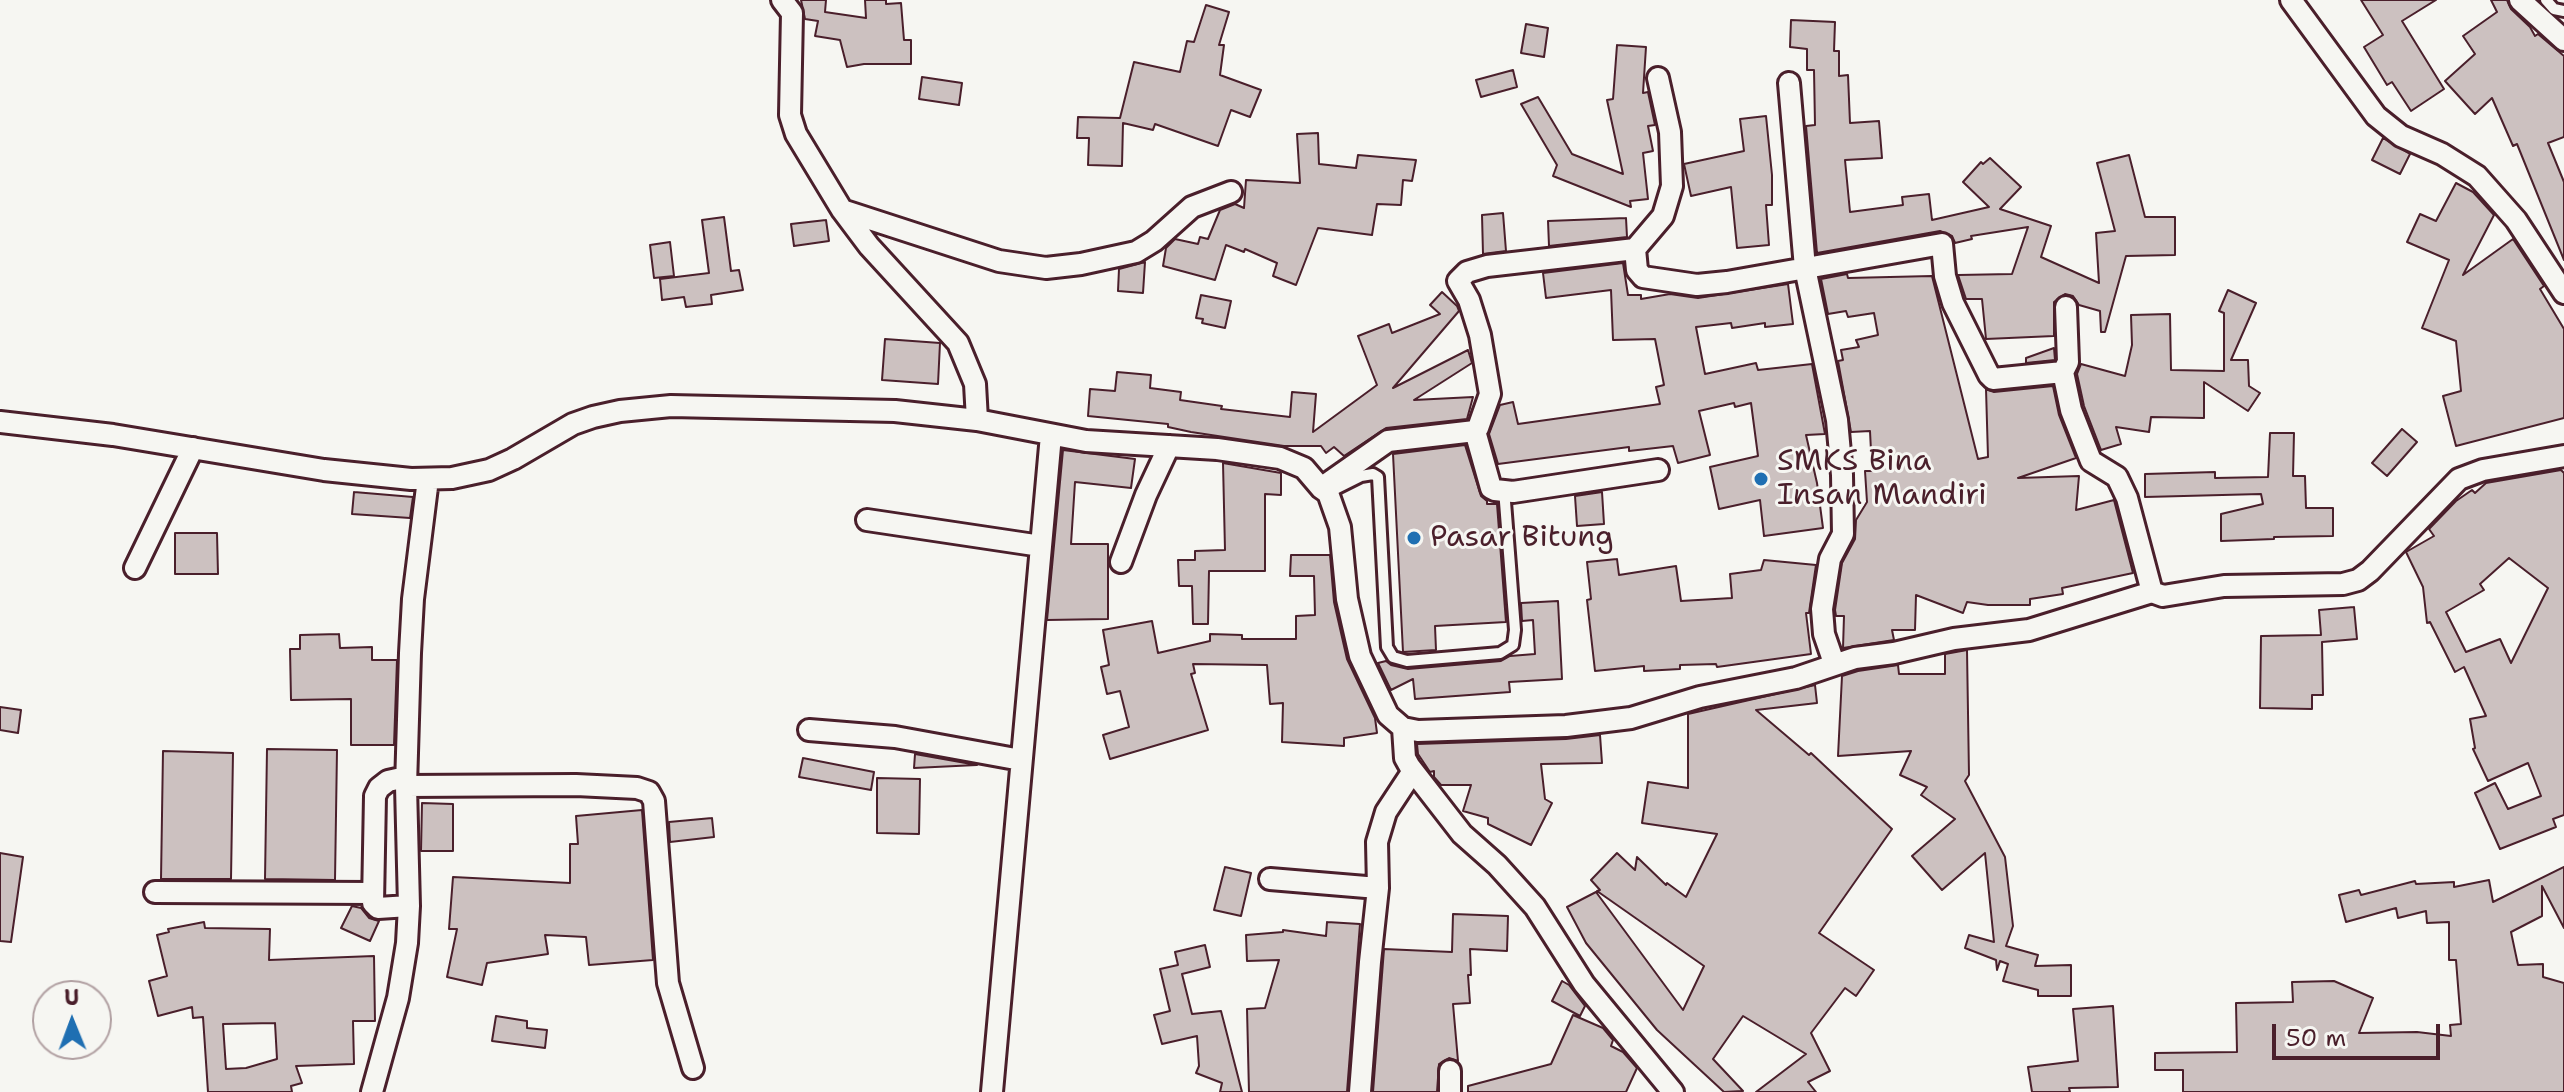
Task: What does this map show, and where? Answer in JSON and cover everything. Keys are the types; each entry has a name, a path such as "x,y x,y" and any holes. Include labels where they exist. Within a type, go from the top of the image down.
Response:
{"street":[{"path":"782,0 792,13 790,115 796,134 842,210 869,246 958,343 975,384 977,420"},
{"path":"2291,0 2376,116 2401,136 2442,154 2477,176 2516,220 2564,293"},
{"path":"2520,0 2564,40"},
{"path":"1324,491 1388,441 1475,431 1478,428 1490,394 1480,335 1469,300 1458,281 1467,272 1487,266 1635,249 1663,216 1672,186 1668,116 1658,78"},
{"path":"1789,83 1805,268 1837,420 1842,475 1843,534 1830,559 1822,609 1824,634 1834,663"},
{"path":"842,210 999,261 1046,268 1136,252 1154,241 1192,207 1231,192"},
{"path":"1635,249 1637,270 1649,280 1697,285 1942,244 1945,276 1953,303 1989,375 1993,379 2063,372"},
{"path":"2066,307 2068,356 2063,372 2071,410 2091,461 2117,477 2127,498 2152,592"},
{"path":"0,422 113,435 358,474 428,479 452,478 489,470 573,424 620,411 671,406 852,409 977,420 1086,441 1217,449 1280,458 1304,468 1324,491 1340,527 1347,599 1360,656 1385,710 1403,728 1418,731 1615,721 1700,697 1796,678 1834,663 1954,639 2017,633 2152,592 2163,596 2224,586 2335,585 2351,582 2370,571 2459,479 2483,470 2564,456"},
{"path":"1475,431 1491,488 1513,492 1658,470"},
{"path":"992,1092 1051,435"},
{"path":"1121,562 1146,495 1169,446"},
{"path":"135,568 193,448"},
{"path":"372,1092 404,970 409,906 406,782 412,612 428,479"},
{"path":"867,520 1041,546"},
{"path":"1403,728 1405,758 1413,771 1462,834 1497,865 1535,907 1584,984 1673,1092"},
{"path":"809,730 895,737 1021,760"},
{"path":"1360,1092 1378,888 1377,842 1390,805 1413,771"},
{"path":"409,906 378,908 373,903 375,796 388,781 576,785 637,788 649,792 654,801 668,983 693,1068"},
{"path":"1270,879 1378,888"},
{"path":"155,892 373,893"}],"lane":[{"path":"2546,0 2554,9 2564,11"},
{"path":"1324,491 1361,476 1373,474 1378,477 1387,647 1393,657 1407,661 1500,653 1513,645 1515,630 1504,489"}],"building":[{"path":"801,0 826,0 825,12 866,18 865,0 901,3 904,40 911,40 911,64 847,67 840,40 815,36 818,21 805,19"},
{"path":"2361,0 2436,0 2402,21 2444,89 2411,111 2392,82 2387,85 2364,47 2383,35"},
{"path":"2491,0 2507,0 2535,36 2538,34 2564,56 2564,137 2548,143 2564,182 2564,260 2517,144 2513,146 2492,98 2475,114 2445,81 2475,54 2463,36 2497,12"},
{"path":"1206,5 1229,12 1219,45 1224,45 1220,75 1261,90 1250,117 1231,110 1218,146 1155,124 1153,130 1123,123 1122,166 1088,165 1089,138 1077,138 1078,117 1120,118 1134,62 1180,72 1187,41 1194,42"},
{"path":"1791,20 1835,22 1834,51 1839,51 1839,76 1848,75 1850,123 1879,121 1882,158 1845,160 1850,212 1903,205 1902,197 1929,194 1932,220 1989,207 1963,182 1981,162 1983,164 1990,158 2021,187 2000,209 2051,226 2041,257 2099,283 2096,233 2115,231 2097,163 2129,155 2145,217 2175,217 2175,255 2126,256 2105,332 2101,332 2100,311 2079,305 2073,296 2065,294 2054,302 2054,336 1986,339 1982,299 1966,299 1958,275 2012,274 2028,227 1971,236 1972,239 1955,243 1952,236 1940,231 1817,253 1806,126 1815,125 1814,70 1807,70 1807,49 1790,47"},
{"path":"1526,24 1548,28 1544,57 1521,53"},
{"path":"1617,45 1646,47 1643,93 1648,92 1655,125 1648,126 1653,151 1643,153 1648,199 1630,201 1631,207 1553,176 1557,165 1521,104 1538,97 1572,154 1623,174 1607,100 1613,99"},
{"path":"1513,70 1517,87 1481,97 1476,80"},
{"path":"922,77 962,83 959,105 919,99"},
{"path":"1766,116 1772,175 1772,205 1766,205 1769,245 1737,248 1731,187 1691,196 1684,164 1744,151 1740,119"},
{"path":"1318,133 1319,164 1356,168 1358,155 1416,160 1412,181 1403,180 1401,205 1377,204 1372,235 1318,228 1296,285 1273,276 1277,263 1245,249 1244,252 1226,245 1215,280 1163,266 1166,248 1175,239 1198,244 1200,237 1208,239 1220,210 1235,204 1244,208 1246,180 1300,183 1297,134"},
{"path":"2383,138 2410,154 2400,174 2372,160"},
{"path":"2456,183 2473,192 2494,215 2463,275 2513,239 2544,286 2540,289 2564,329 2564,418 2456,446 2443,396 2461,391 2456,341 2422,328 2449,260 2407,242 2420,214 2436,221"},
{"path":"1503,213 1506,251 1483,254 1482,215"},
{"path":"724,217 731,271 739,270 743,290 711,295 712,304 686,307 684,297 662,300 660,279 709,273 702,220"},
{"path":"1626,218 1627,237 1549,246 1548,221"},
{"path":"826,220 829,241 794,246 791,224"},
{"path":"670,242 674,276 654,278 650,245"},
{"path":"1145,262 1143,293 1118,291 1119,269"},
{"path":"1623,263 1628,295 1641,295 1641,299 1670,294 1698,298 1788,284 1793,324 1765,327 1765,323 1732,328 1731,323 1696,327 1705,374 1756,363 1758,370 1812,364 1825,434 1806,435 1823,528 1764,536 1760,500 1719,509 1710,467 1758,456 1751,403 1735,407 1734,403 1699,411 1710,455 1678,463 1673,446 1629,451 1629,447 1498,464 1489,434 1500,405 1513,402 1518,424 1660,404 1656,387 1664,385 1655,339 1613,340 1611,290 1546,298 1543,273"},
{"path":"1847,274 1848,278 1932,276 1978,459 1988,457 1986,389 1994,392 2053,386 2059,415 2076,458 2018,478 2079,476 2076,510 2114,500 2133,573 2062,588 2063,594 2030,599 2030,605 1967,602 1963,613 1916,595 1915,630 1892,630 1894,640 1843,648 1844,616 1836,616 1835,610 1842,563 1855,539 1856,520 1867,502 1865,471 1872,471 1870,431 1851,432 1838,361 1843,360 1841,350 1859,347 1856,340 1878,335 1874,313 1848,317 1846,311 1828,314 1821,279"},
{"path":"2228,290 2256,303 2231,360 2248,360 2249,386 2260,393 2248,411 2204,382 2204,418 2151,417 2149,432 2116,427 2121,444 2101,450 2084,406 2077,374 2081,364 2125,376 2132,345 2131,315 2170,314 2171,370 2224,371 2224,313 2219,311"},
{"path":"1442,292 1459,311 1393,388 1468,350 1472,363 1414,400 1473,397 1467,419 1386,428 1344,456 1334,447 1326,453 1321,446 1284,446 1191,432 1168,427 1168,424 1088,416 1090,389 1115,391 1117,372 1151,375 1150,388 1181,392 1180,400 1222,406 1221,409 1290,417 1292,392 1316,394 1313,432 1377,385 1358,336 1389,324 1392,333 1440,314 1430,305"},
{"path":"1201,295 1231,301 1225,328 1202,323 1203,319 1196,318"},
{"path":"885,339 940,343 938,384 882,380"},
{"path":"2054,348 2055,360 2026,363 2026,358"},
{"path":"2402,429 2417,442 2387,476 2372,463"},
{"path":"2270,433 2294,433 2293,476 2305,476 2306,508 2333,508 2333,536 2221,541 2221,514 2263,504 2261,494 2145,497 2145,474 2215,472 2215,478 2268,477"},
{"path":"1465,445 1481,496 1487,504 1497,504 1506,622 1435,626 1436,650 1403,652 1393,454"},
{"path":"1063,450 1135,459 1131,488 1075,482 1071,544 1108,544 1108,619 1047,620"},
{"path":"1223,463 1281,473 1281,495 1265,494 1265,571 1209,571 1208,624 1193,624 1192,586 1179,586 1178,560 1195,560 1195,551 1225,550"},
{"path":"2561,470 2564,473 2564,815 2553,819 2556,827 2500,849 2475,793 2495,783 2508,809 2541,796 2528,763 2488,781 2473,749 2470,719 2486,716 2464,667 2455,672 2430,622 2427,623 2423,587 2406,552 2434,536 2429,529 2456,501 2472,490 2475,493 2486,483","holes":["2509,558 2548,588 2511,663 2500,639 2466,652 2446,612 2484,590 2480,584"]},
{"path":"354,492 413,497 410,518 352,514"},
{"path":"1602,492 1604,524 1577,526 1575,496"},
{"path":"175,533 217,533 218,574 175,574"},
{"path":"1291,555 1330,555 1334,602 1347,659 1375,718 1377,733 1344,738 1344,746 1282,742 1283,703 1270,704 1267,665 1193,664 1195,673 1191,674 1208,730 1110,759 1103,735 1129,727 1120,691 1107,694 1101,667 1109,665 1103,630 1152,621 1158,653 1210,641 1210,634 1242,635 1242,639 1296,639 1296,616 1315,615 1314,576 1290,576"},
{"path":"1617,559 1619,575 1676,566 1681,601 1732,598 1730,574 1761,570 1764,560 1816,565 1809,613 1806,613 1811,654 1717,667 1716,664 1680,665 1680,669 1644,671 1644,666 1595,671 1587,600 1591,599 1587,562"},
{"path":"1558,601 1562,679 1509,682 1510,692 1415,699 1413,679 1391,690 1378,663 1386,661 1408,669 1501,661 1510,656 1535,654 1533,620 1522,621 1521,603"},
{"path":"2354,607 2357,639 2322,642 2323,695 2312,695 2312,709 2260,708 2261,636 2321,635 2319,610"},
{"path":"339,634 340,648 372,647 372,660 397,660 394,745 351,745 351,699 291,700 290,649 300,649 300,635"},
{"path":"1967,650 1969,775 1965,781 2005,857 2013,926 2006,946 2038,955 2035,966 2071,965 2071,996 2038,996 2038,990 2003,981 2008,964 2000,961 1997,970 1996,960 1965,948 1969,935 1994,942 1985,853 1942,890 1912,856 1955,819 1921,795 1927,787 1900,775 1911,751 1838,756 1842,676 1898,665 1899,674 1945,674 1945,654"},
{"path":"1815,685 1817,703 1756,710 1809,755 1811,753 1892,829 1819,933 1874,970 1856,996 1845,988 1811,1033 1830,1071 1808,1082 1816,1092 1756,1092 1806,1054 1743,1016 1713,1059 1743,1091 1724,1092 1657,1030 1586,943 1567,907 1596,892 1683,1010 1704,966 1597,891 1600,890 1591,880 1617,853 1635,870 1637,857 1666,885 1686,897 1717,834 1642,823 1648,782 1688,788 1688,714"},
{"path":"0,707 21,710 18,733 0,730"},
{"path":"1600,735 1602,763 1541,764 1545,799 1552,803 1531,845 1488,824 1488,818 1463,811 1471,785 1441,785 1434,777 1434,771 1430,772 1418,754 1417,744 1566,739"},
{"path":"267,749 337,750 335,880 265,879"},
{"path":"163,751 233,753 231,879 161,879"},
{"path":"915,754 977,765 914,768"},
{"path":"803,758 874,772 871,790 799,777"},
{"path":"877,778 920,779 919,834 877,833"},
{"path":"422,803 453,804 453,851 421,851"},
{"path":"642,810 653,960 589,965 586,937 545,935 548,954 487,963 482,985 447,977 457,929 449,929 453,877 570,883 570,844 578,844 576,816"},
{"path":"712,818 714,837 670,842 669,822"},
{"path":"0,853 23,857 11,942 0,941"},
{"path":"1225,867 1251,873 1241,916 1214,910"},
{"path":"2564,867 2564,928 2542,886 2542,916 2511,932 2518,965 2543,964 2543,977 2564,983 2564,1092 2183,1092 2183,1070 2155,1070 2155,1053 2237,1052 2236,1003 2293,1002 2292,982 2334,981 2373,998 2359,1033 2417,1032 2451,1036 2450,1025 2461,1024 2456,960 2449,960 2449,922 2427,923 2426,911 2398,918 2396,908 2346,922 2339,895 2359,890 2361,895 2415,881 2416,884 2454,882 2454,887 2489,880 2493,902"},
{"path":"352,906 361,908 369,918 379,921 370,941 341,928"},
{"path":"1453,914 1508,916 1507,951 1470,949 1470,1003 1453,1004 1458,1061 1449,1058 1439,1064 1437,1092 1373,1092 1384,949 1452,952"},
{"path":"204,922 205,928 270,929 269,960 374,956 375,1021 353,1021 354,1064 296,1066 302,1083 291,1086 292,1092 208,1092 203,1017 193,1018 192,1007 158,1016 149,981 167,976 157,935 169,932 168,929","holes":["275,1023 277,1059 246,1068 226,1069 223,1024"]},
{"path":"1327,922 1360,924 1347,1092 1249,1092 1247,1009 1265,1008 1279,960 1247,961 1246,935 1283,930 1326,936"},
{"path":"1205,945 1210,967 1182,974 1192,1014 1221,1011 1242,1092 1220,1092 1222,1083 1196,1073 1199,1066 1197,1036 1162,1044 1154,1015 1170,1011 1160,969 1178,965 1175,952"},
{"path":"1562,981 1569,985 1585,1006 1580,1016 1552,1001"},
{"path":"2113,1006 2118,1087 2032,1092 2028,1067 2078,1061 2073,1009"},
{"path":"1573,1015 1603,1028 1613,1040 1611,1046 1623,1052 1637,1068 1626,1092 1468,1092 1468,1086 1551,1064"},
{"path":"496,1016 527,1021 527,1028 547,1030 545,1048 492,1041"}],"place":[{"name":"SMKS Bina Insan Mandiri","path":"1761,479"},
{"name":"Pasar Bitung","path":"1414,538"}]}
